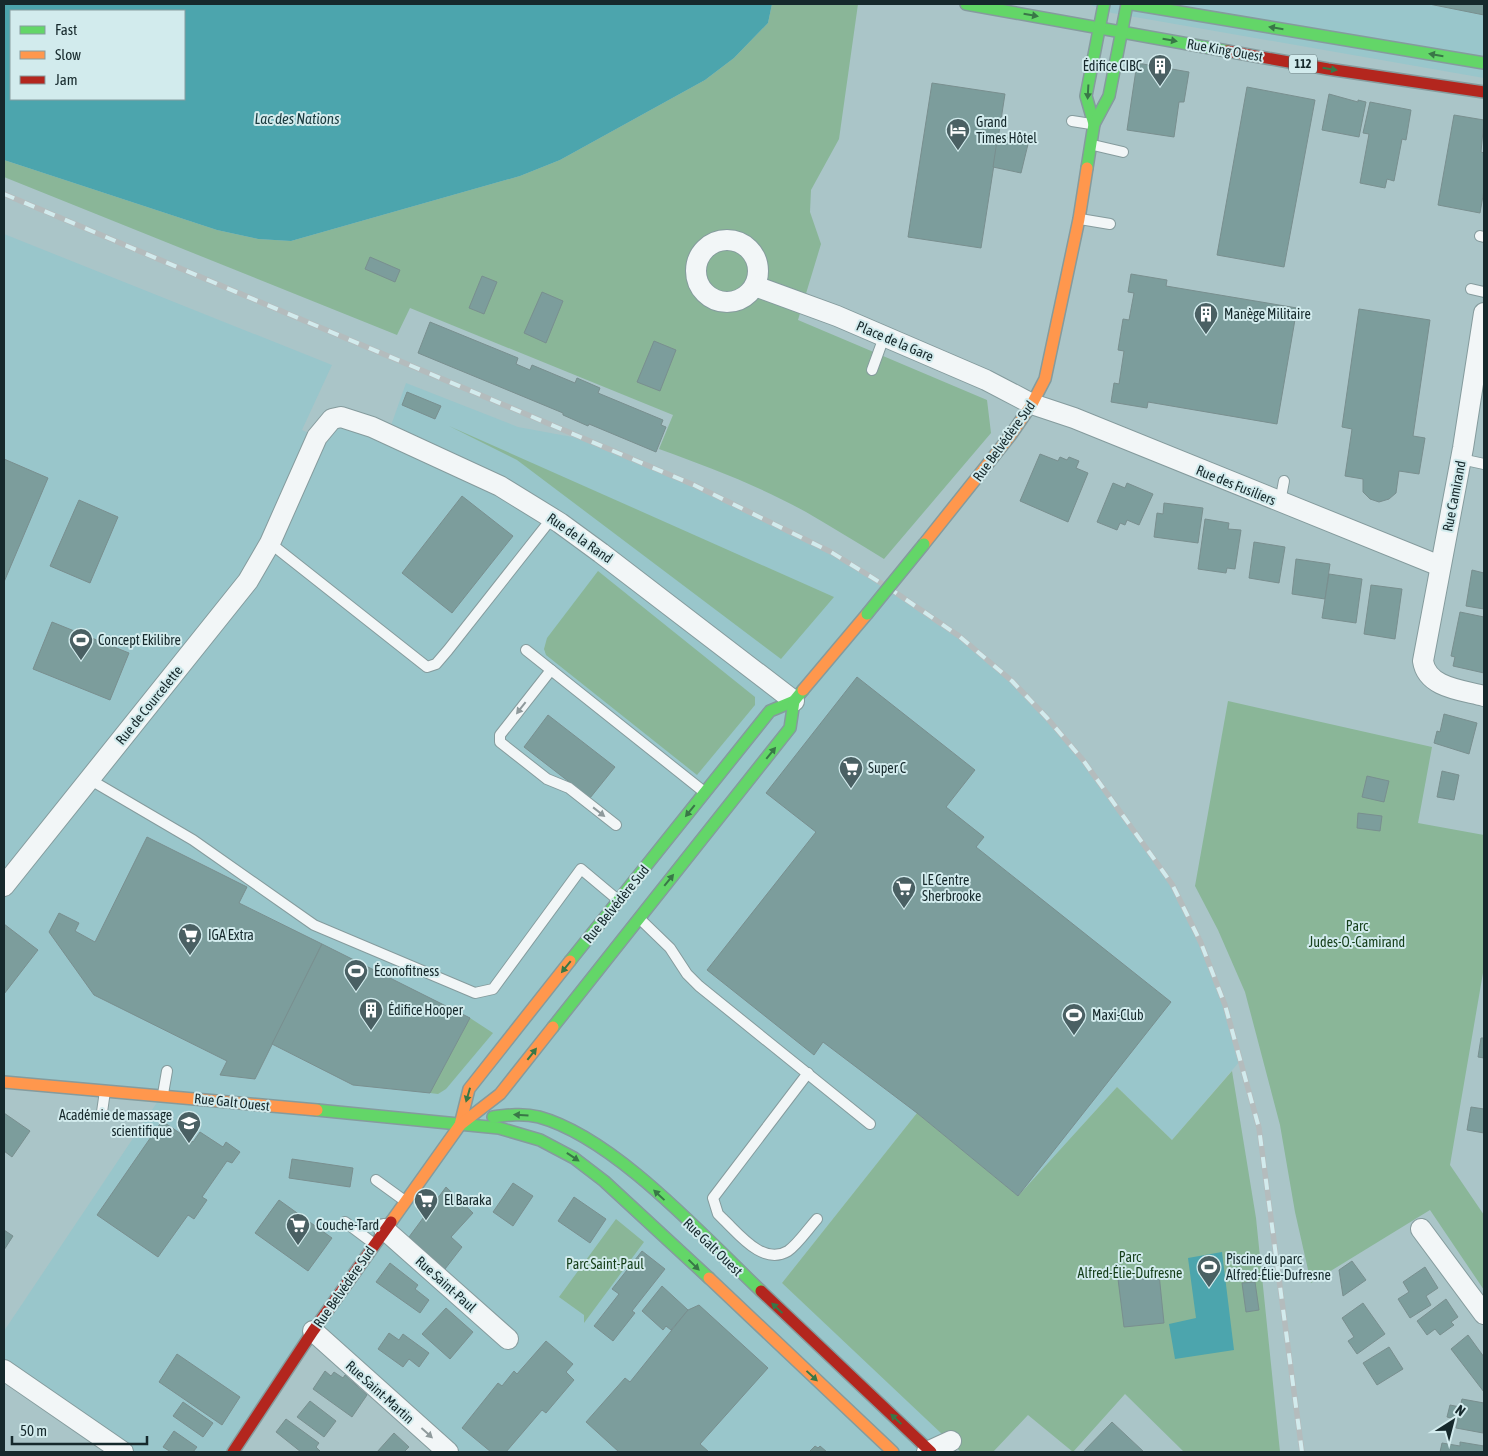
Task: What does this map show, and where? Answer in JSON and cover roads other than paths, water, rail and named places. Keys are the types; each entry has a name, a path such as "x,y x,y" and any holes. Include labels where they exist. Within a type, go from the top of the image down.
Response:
{"main road":[{"name":"Rue King Ouest","path":"966,4 1328,69 1484,92"},
{"name":"Rue Belvédère Sud","path":"233,1452 313,1331 460,1125 500,1094 629,910 705,792 770,711 794,701 983,471 1032,404 1045,379 1050,362 1079,219 1094,124 1086,96 1104,4"},
{"name":"Rue Belvédère Sud","path":"1094,124 1109,96 1127,4"},
{"name":"112","path":"1132,4 1484,64"},
{"name":"Rue Belvédère Sud","path":"460,1125 469,1088 790,728 794,701"},
{"name":"Rue Galt Ouest","path":"4,1082 162,1095 517,1131 554,1145 590,1169 653,1224 893,1452"},
{"name":"Rue Galt Ouest","path":"460,1125 503,1114 534,1116 559,1124 600,1148 652,1188 929,1452"}],"street":[{"name":"Place de la Gare","path":"755,286 786,295 986,380 1032,404"},
{"name":"Rue Camirand","path":"1484,313 1479,374 1461,458 1423,661 1424,670 1438,683 1484,696"},
{"name":"Rue des Fusiliers","path":"1032,404 1074,418 1440,566"},
{"name":"Rue de la Rand","path":"341,417 372,427 500,486 552,518 794,701"},
{"name":"Rue de Courcelette","path":"5,882 248,582 270,543 317,437 332,419 341,417"},
{"path":"1421,1230 1484,1314"},
{"name":"Rue Saint-Paul","path":"379,1236 508,1340"},
{"name":"Rue Saint-Martin","path":"313,1331 448,1452"},
{"path":"4,1370 123,1452"},
{"path":"929,1452 951,1441"}],"lane":[{"path":"1072,121 1094,124"},
{"path":"1092,144 1123,152"},
{"path":"1079,219 1110,224"},
{"path":"1471,289 1484,292"},
{"path":"872,370 884,337"},
{"path":"1461,458 1484,464"},
{"path":"1280,502 1284,481"},
{"path":"270,543 427,667 436,664 448,650 552,518"},
{"path":"526,650 705,792"},
{"path":"550,670 500,735 500,742 547,779 569,788 616,825"},
{"path":"89,779 192,840 314,925 475,993 493,989 581,869 670,948 687,974 699,986 870,1124"},
{"path":"162,1095 167,1071"},
{"path":"808,1073 713,1198 718,1214 755,1249 762,1253 779,1254 788,1250 817,1219"},
{"path":"102,1112 105,1090"},
{"path":"376,1180 405,1201"},
{"path":"346,1222 379,1236"}],"water":[{"name":"Lac des Nations","path":"4,4 772,4 768,23 734,58 705,80 560,160 520,176 291,241 258,239 217,230 4,160"},
{"name":"Piscine du parc Alfred-Élie-Dufresne","path":"1222,1252 1234,1350 1175,1359 1169,1324 1196,1318 1188,1258"}],"railway":[{"path":"4,194 694,485 831,552 889,588 959,636 1012,681 1083,760 1172,884 1201,943 1225,1005 1259,1128 1302,1452"}],"place":[{"name":"Édifice CIBC","path":"1160,87"},
{"name":"Grand Times Hôtel","path":"958,151"},
{"name":"Manège Militaire","path":"1206,335"},
{"name":"Concept Ekilibre","path":"81,661"},
{"name":"Super C","path":"851,789"},
{"name":"LE Centre Sherbrooke","path":"904,909"},
{"name":"IGA Extra","path":"190,956"},
{"name":"Éconofitness","path":"356,992"},
{"name":"Édifice Hooper","path":"371,1031"},
{"name":"Maxi-Club","path":"1074,1036"},
{"name":"Académie de massage scientifique","path":"189,1144"},
{"name":"El Baraka","path":"426,1221"},
{"name":"Couche-Tard","path":"298,1246"},
{"name":"Piscine du parc Alfred-Élie-Dufresne","path":"1209,1288"}],"park label":[{"name":"Parc Judes-O.-Camirand","path":"1357,934"},
{"name":"Parc Saint-Paul","path":"605,1264"},
{"name":"Parc Alfred-Élie-Dufresne","path":"1130,1266"}]}
